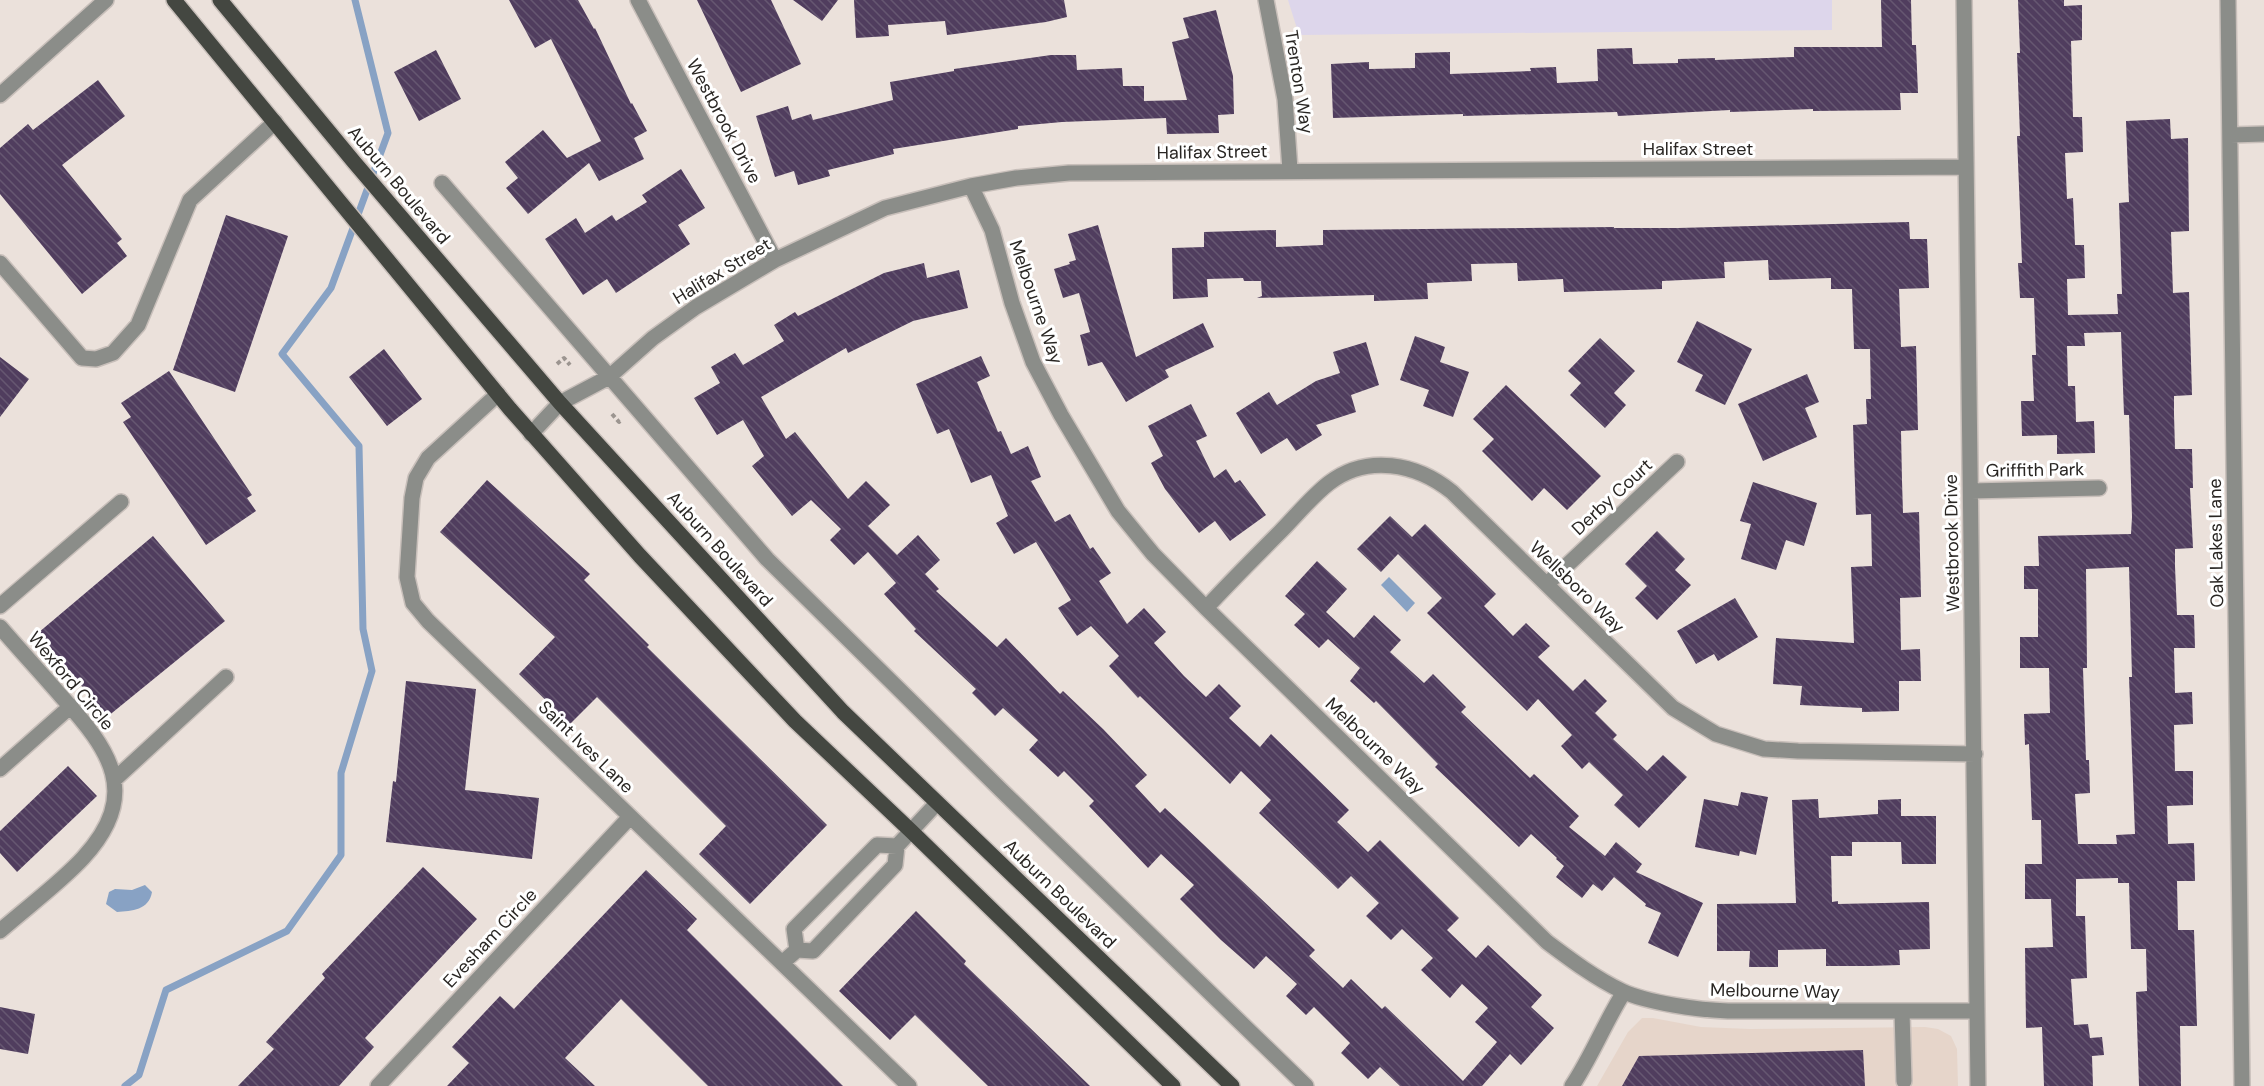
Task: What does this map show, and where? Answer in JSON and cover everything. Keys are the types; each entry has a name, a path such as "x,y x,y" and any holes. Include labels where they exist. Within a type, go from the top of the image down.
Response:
{"main road":[{"path":"174,0 531,434 640,556 795,721 1173,1086"},
{"name":"Auburn Boulevard","path":"220,0 359,168 561,403 843,712 1232,1086"}],"street":[{"path":"0,95 106,0"},
{"name":"Westbrook Drive","path":"638,0 775,260"},
{"name":"Trenton Way","path":"1266,0 1285,99 1290,170"},
{"name":"Westbrook Drive","path":"1964,0 1978,1086"},
{"name":"Oak Lakes Lane","path":"2228,0 2242,1086"},
{"path":"0,263 82,358 96,359 112,353 138,325 190,200 275,122"},
{"path":"2230,135 2264,134"},
{"name":"Halifax Street","path":"531,434 561,403 609,377 653,338 696,307 775,260 885,208 971,186 1016,178 1069,173 1966,167"},
{"path":"442,183 767,559 1009,799 1306,1086"},
{"name":"Melbourne Way","path":"971,186 992,230 1012,303 1033,362 1061,415 1118,511 1153,554 1206,608 1547,942 1580,966 1624,992 1688,1008 1977,1011"},
{"name":"Saint Ives Lane","path":"498,394 428,458 416,478 412,498 407,577 413,603 428,621 909,1086"},
{"name":"Derby Court","path":"1546,584 1677,462"},
{"name":"Wellsboro Way","path":"1206,608 1330,482 1360,468 1376,465 1409,468 1439,481 1673,708 1716,734 1748,745 1775,749 1975,754"},
{"name":"Griffith Park","path":"1971,490 2099,488"},
{"path":"0,606 121,502"},
{"name":"Wexford Circle","path":"0,627 91,728 107,755 114,780 114,804 102,833 83,858 0,931"},
{"path":"114,780 226,676"},
{"path":"0,769 70,706"},
{"path":"782,963 797,950 813,951 895,865 897,846 937,803"},
{"name":"Evesham Circle","path":"378,1086 630,817"},
{"path":"797,950 794,929 877,845 897,846"},
{"path":"1572,1086 1582,1071 1608,1017 1624,992"},
{"path":"1902,1012 1904,1081"}],"path":[{"path":"557,364 564,358 570,365"}],"shaded area":[{"path":"1288,0 1832,0 1832,30 1299,35"},
{"path":"1642,1018 1701,1027 1750,1029 1925,1027 1938,1029 1951,1036 1957,1049 1958,1086 1597,1086 1628,1032"}],"water":[{"path":"1389,577 1415,603 1407,612 1381,585"},
{"path":"145,885 152,892 144,906 117,912 106,904 109,892 115,889 132,890"}],"building":[{"path":"509,0 578,0 595,28 631,104 647,131 634,138 644,159 599,181 589,163 528,214 506,188 518,178 505,162 543,130 567,158 601,141 551,39 535,48"},
{"path":"697,0 771,0 801,64 741,92"},
{"path":"793,0 838,0 822,21"},
{"path":"854,0 1064,0 1067,17 1046,22 947,35 945,21 888,25 889,36 856,38"},
{"path":"1881,0 1911,0 1912,45 1916,45 1918,93 1900,93 1901,110 1813,111 1813,109 1730,112 1730,110 1618,116 1617,112 1333,118 1331,64 1369,62 1369,69 1415,68 1415,53 1450,52 1450,74 1531,71 1530,68 1556,67 1557,83 1598,81 1597,49 1632,48 1633,64 1678,63 1678,59 1794,57 1794,47 1882,47"},
{"path":"2018,0 2064,0 2064,6 2082,5 2082,40 2071,41 2073,117 2082,117 2083,152 2065,153 2067,199 2073,198 2075,245 2084,245 2085,278 2067,279 2068,315 2118,314 2117,294 2122,294 2119,203 2129,202 2126,121 2170,119 2171,139 2188,138 2189,231 2171,232 2173,293 2189,292 2192,395 2174,396 2175,449 2192,449 2193,488 2190,488 2193,548 2175,549 2177,615 2194,615 2195,648 2174,648 2175,693 2192,692 2193,724 2174,725 2175,771 2193,771 2193,805 2167,806 2168,844 2194,843 2195,881 2177,881 2178,930 2194,930 2197,1026 2180,1026 2181,1086 2139,1086 2136,992 2147,991 2146,949 2131,949 2129,883 2118,883 2118,878 2076,879 2076,916 2085,916 2087,978 2071,979 2074,1025 2088,1024 2090,1038 2102,1037 2104,1055 2092,1056 2093,1086 2044,1086 2042,1027 2026,1028 2025,948 2053,947 2051,899 2025,899 2025,864 2042,864 2041,820 2032,820 2029,744 2025,745 2024,714 2050,713 2049,668 2020,668 2020,637 2038,637 2038,589 2024,589 2024,566 2039,566 2038,536 2131,534 2132,517 2129,415 2124,415 2121,332 2084,333 2085,346 2067,346 2068,386 2075,386 2076,422 2094,421 2095,453 2057,454 2057,435 2022,436 2021,401 2034,401 2032,355 2036,355 2034,298 2020,298 2018,263 2022,263 2017,136 2020,136 2017,53 2020,53","holes":["2129,567 2132,677 2129,677 2135,834 2116,835 2117,844 2078,844 2075,794 2090,793 2089,760 2086,760 2083,668 2087,668 2086,569"]},
{"path":"1216,10 1233,76 1234,114 1218,115 1219,133 1167,134 1166,118 1018,126 1018,129 893,149 894,154 828,170 830,176 798,185 794,171 775,177 756,116 788,106 792,120 811,114 813,120 893,100 890,82 954,71 954,69 1051,55 1076,55 1077,70 1122,68 1123,86 1144,86 1144,101 1187,100 1172,42 1189,38 1183,18"},
{"path":"436,50 461,99 419,121 394,72"},
{"path":"98,80 125,116 62,165 122,239 117,243 127,256 82,294 0,194 0,148 28,124 33,130"},
{"path":"681,169 705,208 678,225 690,244 616,293 607,279 583,295 545,239 576,218 585,233 612,215 616,221 647,202 642,195"},
{"path":"226,215 288,236 235,392 173,370"},
{"path":"1909,222 1910,239 1927,239 1929,288 1899,289 1901,347 1916,346 1918,430 1901,431 1903,513 1919,512 1921,597 1900,598 1901,650 1920,649 1921,681 1899,681 1899,711 1862,712 1862,708 1800,705 1802,686 1773,684 1776,638 1854,643 1851,567 1872,566 1871,514 1856,515 1853,425 1867,424 1866,399 1871,399 1870,349 1854,349 1852,289 1831,289 1831,278 1769,280 1768,260 1724,262 1725,278 1662,281 1662,289 1564,292 1563,279 1518,281 1517,263 1471,264 1472,281 1427,283 1428,299 1374,301 1374,295 1257,298 1262,296 1261,281 1244,281 1243,278 1207,279 1208,297 1173,299 1172,248 1204,247 1204,232 1276,230 1276,247 1323,245 1323,230 1678,228"},
{"path":"1098,225 1136,357 1203,323 1214,347 1165,370 1169,377 1126,402 1102,362 1088,366 1080,335 1090,332 1079,293 1063,298 1054,269 1076,260 1068,234"},
{"path":"924,263 927,278 959,270 968,308 913,321 848,353 846,348 761,397 786,439 795,432 848,499 866,481 890,505 868,526 897,555 918,535 940,560 925,574 939,589 936,591 997,647 1006,638 1060,694 1063,691 1103,729 1147,775 1135,786 1160,813 1165,808 1315,950 1309,956 1343,988 1351,979 1382,1009 1385,1006 1463,1081 1497,1042 1475,1022 1488,1008 1462,984 1450,998 1421,970 1433,958 1402,929 1391,940 1366,916 1379,903 1351,876 1338,889 1259,813 1271,800 1241,771 1230,784 1140,696 1138,698 1109,666 1119,656 1091,626 1077,636 1058,608 1071,600 1036,542 1014,554 996,523 1008,516 991,475 971,483 949,429 937,434 916,384 981,356 990,376 977,382 998,432 1001,431 1011,454 1028,446 1041,477 1031,481 1055,522 1070,514 1090,549 1093,547 1111,573 1099,581 1127,624 1144,608 1166,632 1154,643 1184,676 1206,697 1219,684 1241,706 1229,718 1260,747 1271,734 1349,810 1337,822 1368,852 1380,840 1459,918 1447,930 1476,958 1488,945 1542,995 1531,1007 1554,1028 1521,1065 1510,1054 1482,1086 1400,1086 1380,1067 1368,1079 1341,1053 1350,1043 1314,1007 1306,1015 1286,996 1297,984 1266,956 1254,969 1221,940 1180,899 1194,885 1161,854 1148,868 1089,806 1094,801 1064,771 1058,777 1029,750 1038,740 1003,708 995,716 972,693 976,689 914,631 916,629 884,594 896,583 868,552 854,565 830,540 841,529 811,500 792,516 752,466 764,456 743,420 717,435 694,398 720,383 711,367 735,353 743,365 784,341 774,325 795,312 798,316 884,273"},
{"path":"1697,321 1752,349 1725,405 1695,391 1703,375 1677,362"},
{"path":"1415,336 1445,347 1440,362 1469,372 1453,417 1423,406 1429,390 1400,380"},
{"path":"1600,338 1635,371 1614,393 1626,405 1605,428 1570,395 1581,383 1568,371"},
{"path":"1366,342 1379,385 1351,395 1356,412 1316,425 1322,435 1296,451 1287,438 1261,454 1236,413 1269,392 1277,405 1316,381 1340,373 1333,352"},
{"path":"384,349 422,399 387,426 349,377"},
{"path":"0,357 29,379 0,417"},
{"path":"169,371 252,495 247,498 256,511 206,545 123,422 131,417 121,403"},
{"path":"1807,374 1819,402 1805,408 1817,437 1763,461 1738,404"},
{"path":"1506,385 1601,476 1567,510 1544,488 1532,501 1482,451 1494,439 1473,419"},
{"path":"1191,404 1207,436 1196,441 1214,478 1226,469 1235,483 1240,480 1266,515 1230,541 1215,521 1199,533 1165,489 1151,463 1163,456 1148,426"},
{"path":"487,480 590,574 584,580 649,645 647,647 827,825 750,904 699,854 726,826 597,697 570,724 519,674 555,637 440,532"},
{"path":"1753,482 1817,503 1804,546 1786,540 1776,570 1741,559 1751,524 1740,521"},
{"path":"1390,516 1412,537 1425,524 1496,594 1484,606 1513,636 1526,623 1550,646 1538,657 1573,691 1585,679 1607,701 1595,713 1617,735 1613,739 1647,771 1663,755 1687,777 1639,828 1614,805 1623,795 1589,762 1582,769 1561,746 1572,735 1538,699 1527,711 1427,613 1442,598 1398,554 1381,572 1357,549"},
{"path":"1657,531 1685,559 1675,570 1691,585 1657,620 1635,598 1647,586 1625,564"},
{"path":"153,536 225,621 107,717 38,633"},
{"path":"1317,561 1347,589 1326,612 1354,638 1374,615 1401,640 1390,652 1424,683 1433,674 1466,707 1461,712 1530,778 1534,774 1579,816 1569,827 1605,856 1616,842 1642,864 1636,872 1703,903 1678,957 1648,943 1661,913 1645,906 1646,904 1614,877 1602,891 1593,884 1582,898 1556,877 1564,866 1557,858 1531,834 1519,847 1435,767 1438,764 1376,701 1374,703 1350,681 1360,668 1328,639 1319,648 1294,625 1305,614 1285,596"},
{"path":"1735,598 1758,637 1718,661 1714,654 1696,664 1677,631"},
{"path":"406,681 476,689 465,790 539,798 532,859 386,842 393,781 396,782"},
{"path":"68,766 97,796 17,872 0,853 0,831"},
{"path":"1741,792 1768,797 1756,855 1740,851 1739,856 1695,847 1704,799 1738,806"},
{"path":"1818,799 1819,818 1878,814 1878,800 1901,799 1901,816 1936,816 1936,864 1902,864 1901,842 1852,842 1852,856 1831,856 1832,902 1838,901 1838,904 1929,902 1930,949 1899,950 1900,965 1869,966 1826,966 1826,949 1778,950 1778,967 1749,967 1750,951 1717,951 1717,904 1796,903 1792,800"},
{"path":"423,867 477,919 365,1038 374,1047 339,1086 238,1086 274,1049 266,1042 325,978 322,974"},
{"path":"646,870 697,919 687,930 843,1086 708,1086 621,999 565,1058 595,1086 447,1086 469,1063 452,1047 500,996 514,1009"},
{"path":"916,911 966,961 964,964 1090,1086 988,1086 915,1015 890,1040 839,991"},
{"path":"0,1007 35,1014 28,1054 0,1049"},
{"path":"1863,1050 1865,1086 1622,1086 1639,1056"}],"waterway":[{"path":"125,1086 139,1075 166,990 287,931 341,855 341,773 372,671 363,629 359,446 282,354 331,288 388,133 355,0"}]}
